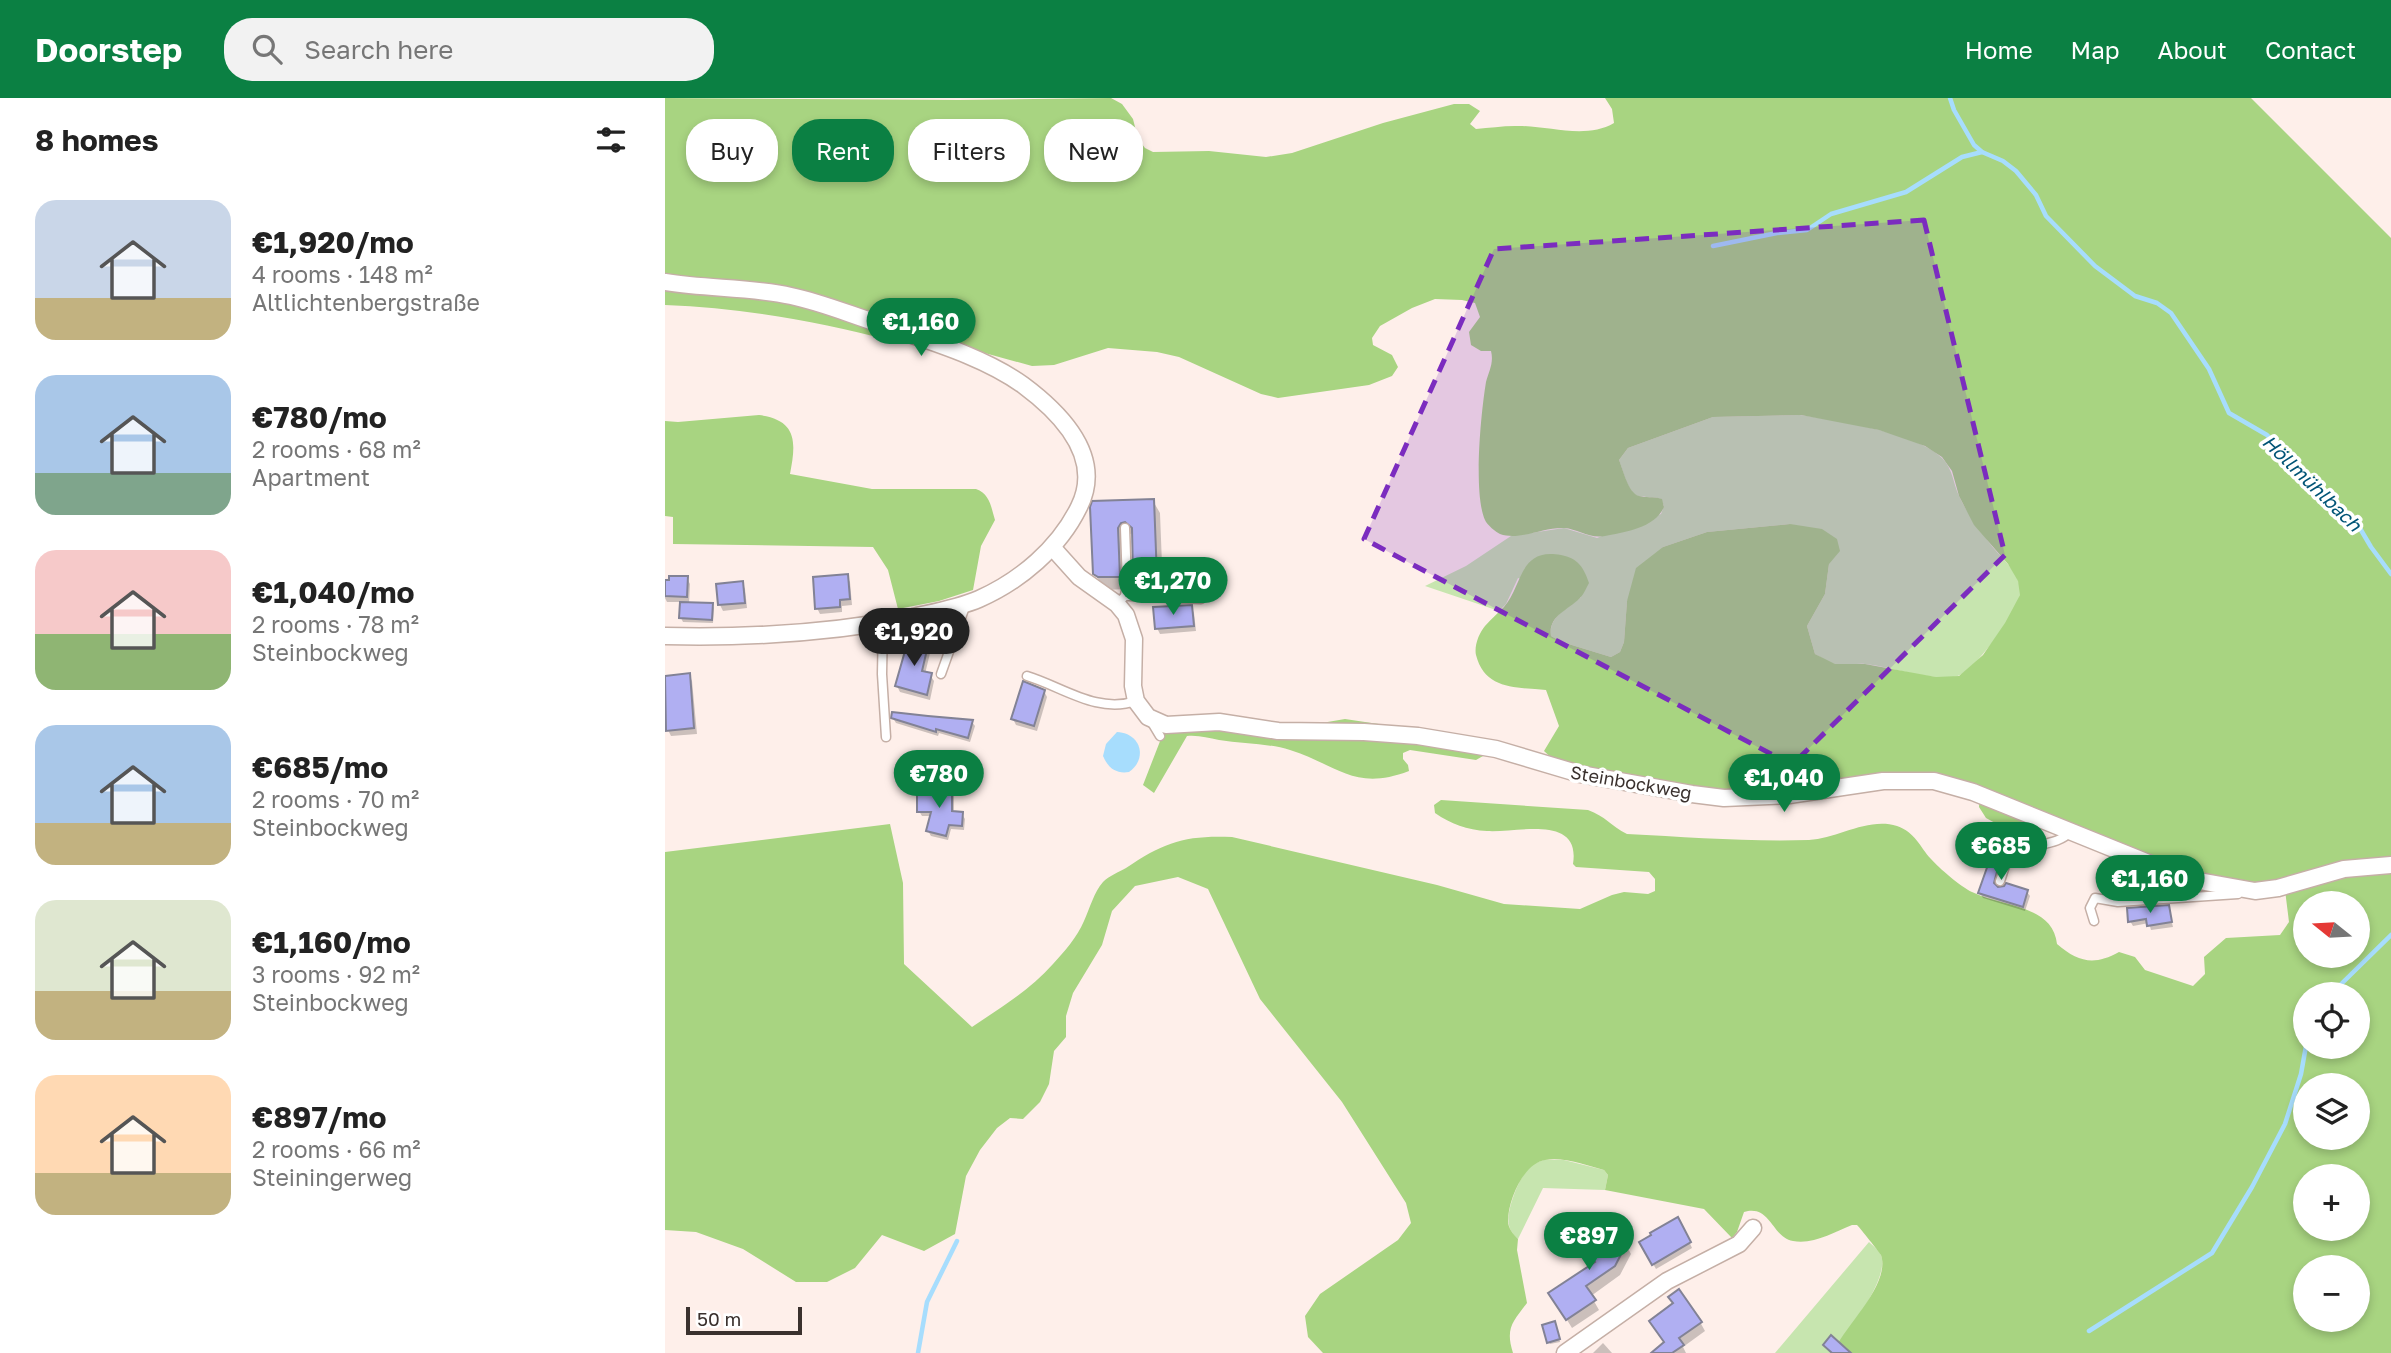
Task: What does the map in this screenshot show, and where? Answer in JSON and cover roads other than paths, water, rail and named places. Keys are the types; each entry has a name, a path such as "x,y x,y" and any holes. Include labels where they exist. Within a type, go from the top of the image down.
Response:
{"street":[{"path":"665,282 765,292 808,300 953,351 997,370 1023,385 1048,407 1072,434 1082,450 1087,469 1087,486 1081,502 1070,523 1052,547 1007,583 966,603 883,623 768,634 665,636"},
{"path":"1052,547 1083,581 1121,601 1132,629 1133,686 1136,701 1148,717"},
{"name":"Steinbockweg","path":"1148,717 1166,725 1219,722 1278,731 1364,732 1452,741 1496,749 1580,774 1709,796 1789,795 1883,781 1934,781 1973,792 2188,879 2255,891 2278,888 2344,869 2391,865"},
{"path":"1565,1353 1649,1292 1739,1244 1753,1228"}],"lane":[{"path":"1125,528 1127,584 1121,601 1201,599"},
{"path":"941,674 966,603"},
{"path":"883,623 882,674 886,737"},
{"path":"1027,676 1100,704 1121,705 1136,701"},
{"path":"1148,717 1160,737"},
{"path":"2000,881 2006,863 2013,856 2063,838 2071,831"},
{"path":"2094,921 2091,908 2095,898 2126,902 2255,891"}],"water":[{"path":"1117,732 1132,737 1139,748 1139,760 1129,772 1113,769 1103,756 1106,744"}],"waterway":[{"name":"Höllmühlbach","path":"1950,98 1974,145 2016,171 2036,195 2046,216 2095,266 2135,296 2157,303 2171,313 2209,369 2229,413 2267,435 2315,485 2338,504 2358,525 2391,574"},
{"path":"1713,246 1807,230 1831,214 1906,192 1962,157 1982,152"},
{"path":"2343,982 2391,935"},
{"path":"2089,1331 2212,1253 2252,1187 2285,1124 2304,1059"},
{"path":"918,1353 927,1302 957,1241"}]}
